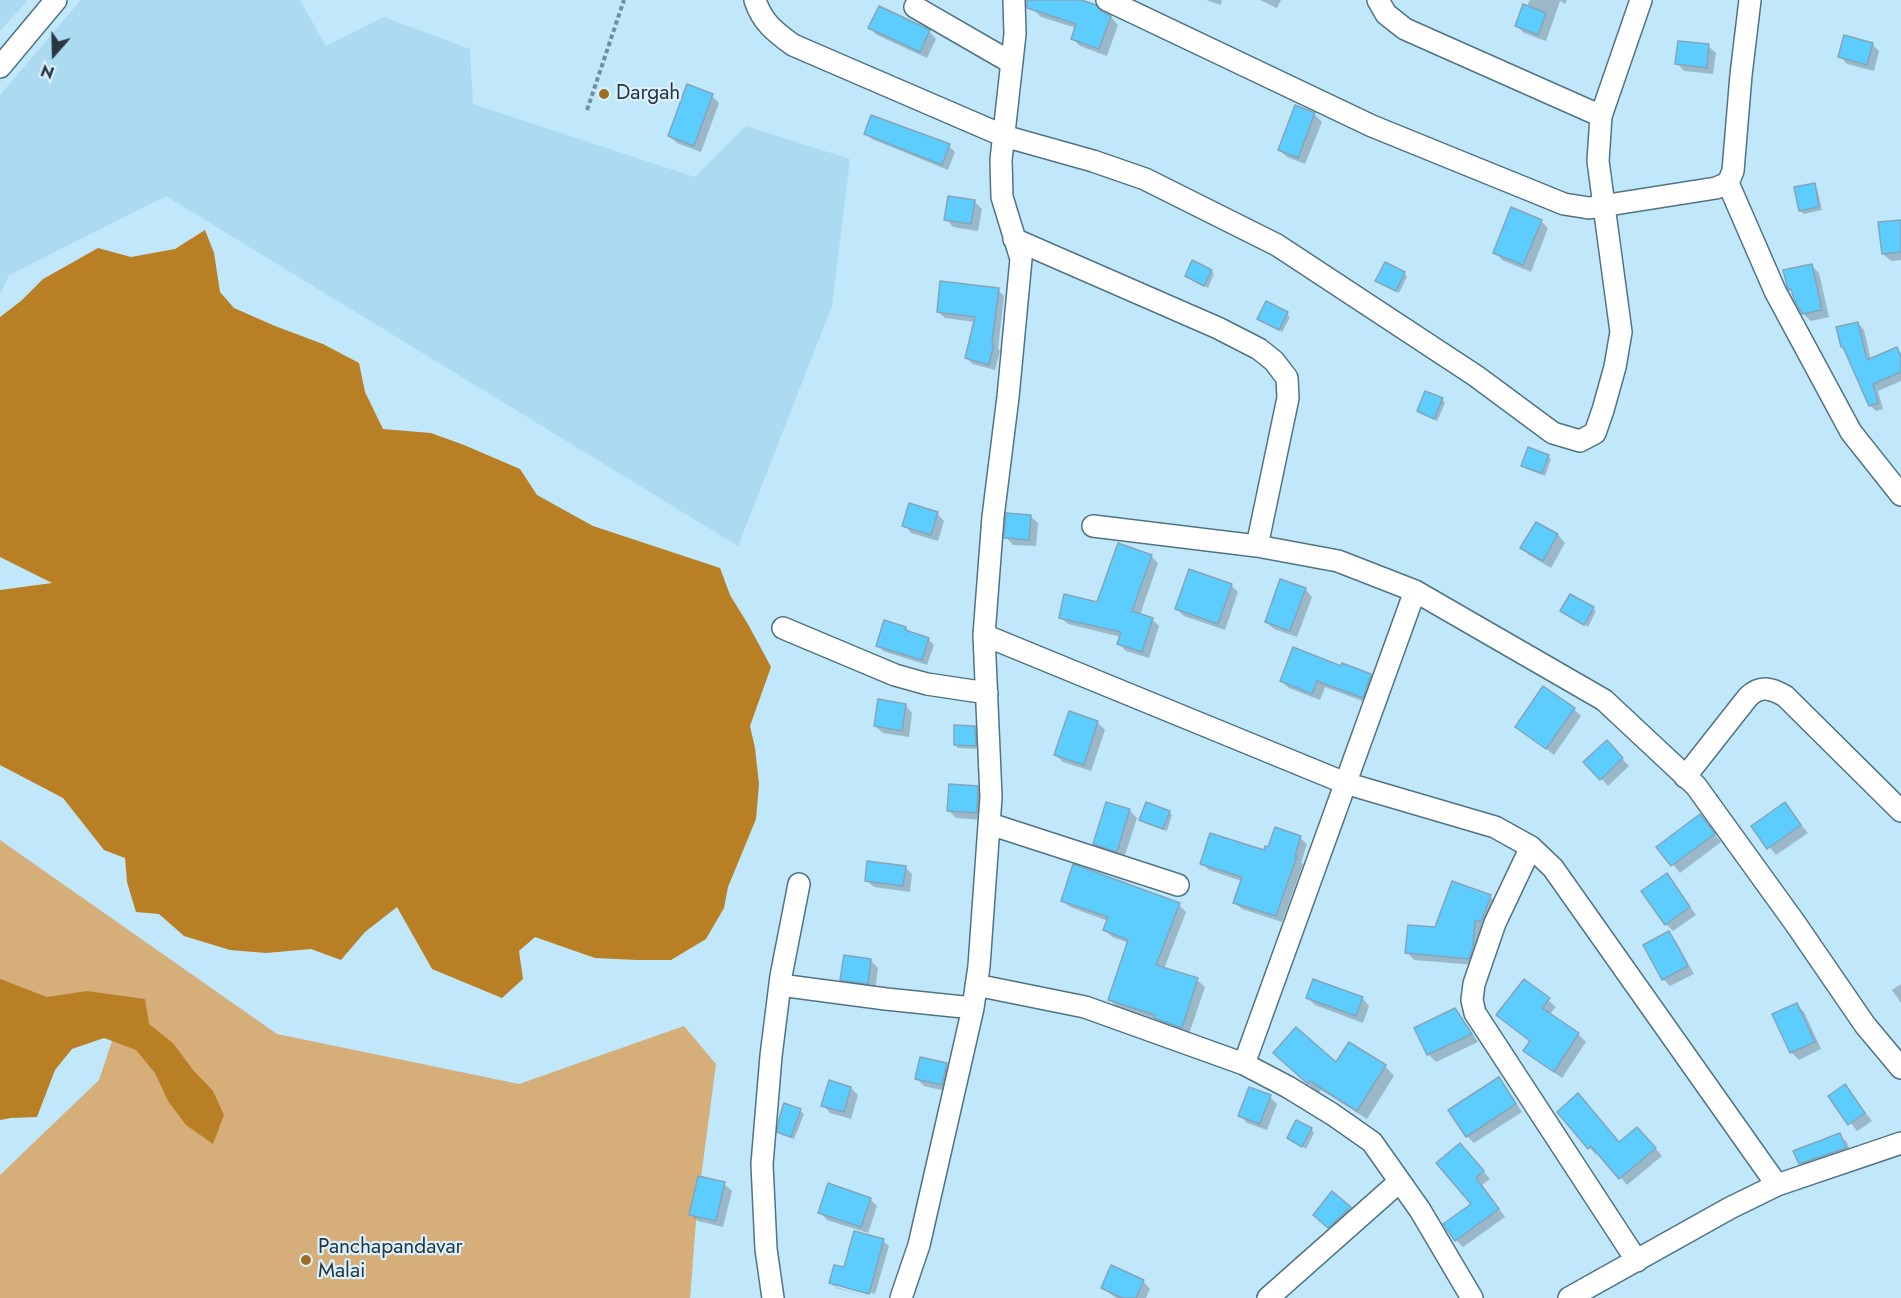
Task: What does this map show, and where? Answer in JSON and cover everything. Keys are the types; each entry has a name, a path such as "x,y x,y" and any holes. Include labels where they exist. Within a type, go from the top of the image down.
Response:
{"street":[{"path":"0,67 56,0"},
{"path":"755,0 759,14 775,32 793,45 1004,136 1093,161 1145,179 1277,245 1476,376 1553,433 1580,441 1595,432 1615,367 1621,332 1598,160 1601,116 1641,0"},
{"path":"901,1298 919,1245 973,1008 976,985 992,797 984,635 993,517 1008,397 1021,259 1002,197 1001,160 1015,34 1014,0"},
{"path":"1107,0 1372,126 1564,204 1588,208 1716,188 1728,183 1733,171 1750,0"},
{"path":"1378,0 1386,14 1405,29 1601,116"},
{"path":"915,7 1012,63"},
{"path":"1728,183 1775,291 1851,432 1901,495"},
{"path":"1014,239 1218,328 1259,349 1274,361 1287,378 1288,399 1257,546"},
{"path":"1093,526 1257,546 1338,561 1414,591 1604,700 1696,786 1865,1025 1901,1068"},
{"path":"1244,1064 1414,591"},
{"path":"783,628 896,675 927,684 987,693"},
{"path":"984,635 1345,783 1495,827 1531,847 1553,868 1777,1185"},
{"path":"1685,777 1748,697 1755,690 1763,688 1774,690 1785,696 1901,811"},
{"path":"990,824 1178,885"},
{"path":"1531,847 1495,923 1474,984 1472,1000 1475,1013 1637,1261"},
{"path":"773,1298 766,1249 762,1164 771,1056 780,985 799,884"},
{"path":"780,985 973,1008"},
{"path":"976,985 1085,1007 1244,1064 1332,1114 1372,1142 1420,1210 1472,1298"},
{"path":"1569,1298 1730,1208 1777,1185 1901,1143"},
{"path":"1268,1298 1400,1182"}],"path":[{"path":"587,110 624,0"}],"shaded area":[{"path":"0,0 28,0 0,31"},
{"path":"81,0 300,0 326,46 384,17 470,49 473,104 695,177 746,126 850,159 832,306 738,546 166,196 9,275 0,295 0,95"},
{"path":"205,230 214,253 220,292 234,308 323,344 359,363 365,392 383,429 431,433 464,445 520,469 537,495 593,526 720,568 730,595 771,667 750,726 759,784 756,819 728,887 724,908 706,939 671,960 637,960 595,958 535,937 519,951 523,979 502,998 432,969 397,907 365,932 341,960 311,949 266,953 230,950 184,936 159,914 136,912 127,882 125,858 104,850 63,798 0,765 0,590 52,583 0,557 0,317 21,301 43,279 98,248 131,257 175,249"},
{"path":"0,840 277,1034 519,1084 684,1026 716,1064 697,1208 690,1298 0,1298 0,1175 99,1080 120,1017 0,999"},
{"path":"0,979 47,997 87,991 145,999 149,1024 173,1043 193,1070 213,1091 224,1115 213,1144 186,1125 168,1101 155,1073 136,1050 104,1038 72,1049 55,1070 37,1117 0,1120"}],"building":[{"path":"1027,0 1082,0 1096,5 1101,11 1111,16 1099,49 1071,39 1076,24 1027,8"},
{"path":"1523,4 1546,13 1538,35 1515,26"},
{"path":"879,6 930,30 920,52 868,28"},
{"path":"1844,35 1873,43 1867,65 1838,57"},
{"path":"1678,41 1709,44 1707,68 1675,64"},
{"path":"687,84 713,94 694,146 668,136"},
{"path":"1295,105 1315,113 1298,158 1278,150"},
{"path":"871,115 950,144 942,165 864,134"},
{"path":"1815,183 1819,207 1799,211 1794,187"},
{"path":"948,196 975,200 971,224 944,220"},
{"path":"1511,207 1542,220 1523,265 1493,253"},
{"path":"1901,220 1901,252 1882,254 1878,222"},
{"path":"1192,260 1212,270 1204,286 1185,276"},
{"path":"1385,262 1405,272 1396,291 1375,281"},
{"path":"1812,264 1822,310 1802,314 1791,289 1789,290 1787,286 1783,270"},
{"path":"940,281 999,288 992,342 994,343 989,365 965,358 975,317 937,312"},
{"path":"1266,301 1288,312 1279,330 1257,319"},
{"path":"1858,322 1867,360 1897,347 1901,357 1901,372 1873,384 1878,403 1869,406 1843,347 1841,347 1836,327"},
{"path":"1425,391 1443,398 1434,419 1417,411"},
{"path":"1528,447 1549,455 1542,473 1521,466"},
{"path":"909,503 938,512 931,535 902,526"},
{"path":"1006,513 1031,515 1029,540 1004,538"},
{"path":"1536,522 1558,534 1543,561 1520,548"},
{"path":"1118,543 1152,555 1132,611 1153,618 1142,652 1117,644 1121,632 1059,618 1064,594 1097,602"},
{"path":"1189,569 1232,584 1218,624 1175,609"},
{"path":"1280,579 1306,588 1290,631 1265,622"},
{"path":"1570,594 1594,607 1584,625 1560,611"},
{"path":"884,620 929,638 922,660 876,646"},
{"path":"1293,647 1341,666 1342,663 1371,674 1363,698 1317,681 1312,694 1280,681"},
{"path":"1543,686 1575,708 1546,749 1515,727"},
{"path":"878,699 906,704 902,731 874,726"},
{"path":"1069,711 1098,721 1084,765 1054,755"},
{"path":"954,725 975,726 976,746 954,745"},
{"path":"1607,740 1623,758 1600,780 1583,762"},
{"path":"949,784 978,786 977,813 947,811"},
{"path":"1106,802 1130,809 1117,852 1093,844"},
{"path":"1146,802 1170,811 1163,829 1139,820"},
{"path":"1785,802 1801,825 1767,849 1751,826"},
{"path":"1700,814 1715,834 1671,866 1656,847"},
{"path":"1275,827 1301,836 1295,856 1297,856 1276,916 1233,903 1242,877 1200,864 1210,833 1264,850 1265,846 1268,847"},
{"path":"867,861 906,866 903,886 865,881"},
{"path":"1073,864 1180,903 1156,965 1198,978 1182,1028 1154,1018 1155,1015 1108,1000 1128,940 1103,930 1108,917 1061,901"},
{"path":"1667,873 1690,907 1665,925 1641,891"},
{"path":"1452,881 1491,895 1481,922 1475,920 1473,948 1469,959 1405,953 1408,925 1435,927"},
{"path":"1669,931 1688,966 1662,980 1643,945"},
{"path":"844,955 871,959 868,984 840,980"},
{"path":"1313,979 1363,997 1356,1016 1306,998"},
{"path":"1524,979 1550,998 1542,1008 1579,1033 1554,1072 1523,1051 1530,1041 1496,1015"},
{"path":"1797,1003 1815,1042 1790,1053 1772,1014"},
{"path":"1455,1008 1472,1034 1427,1055 1414,1028"},
{"path":"1296,1027 1336,1062 1349,1042 1386,1065 1357,1111 1310,1081 1308,1084 1273,1053"},
{"path":"920,1057 947,1063 942,1085 915,1079"},
{"path":"1499,1077 1516,1104 1466,1137 1448,1110"},
{"path":"829,1080 851,1087 844,1112 821,1106"},
{"path":"1845,1084 1865,1113 1848,1125 1828,1096"},
{"path":"1249,1087 1271,1095 1260,1124 1238,1116"},
{"path":"1578,1093 1619,1142 1637,1127 1656,1148 1619,1179 1591,1146 1588,1149 1557,1112"},
{"path":"784,1103 801,1109 791,1137 777,1132"},
{"path":"1296,1120 1312,1128 1302,1147 1287,1138"},
{"path":"1840,1133 1846,1148 1799,1164 1793,1151"},
{"path":"1460,1143 1484,1171 1476,1178 1499,1209 1455,1241 1443,1224 1471,1204 1436,1163"},
{"path":"698,1176 725,1182 716,1221 689,1215"},
{"path":"828,1183 871,1198 861,1227 818,1213"},
{"path":"1332,1191 1351,1207 1328,1228 1313,1215"},
{"path":"854,1231 884,1239 869,1294 829,1283 834,1265 844,1267"},
{"path":"1111,1265 1144,1280 1136,1298 1122,1298 1101,1288"}],"place":[{"name":"Dargah","path":"604,94"},
{"name":"Panchapandavar Malai","path":"306,1260"}]}
